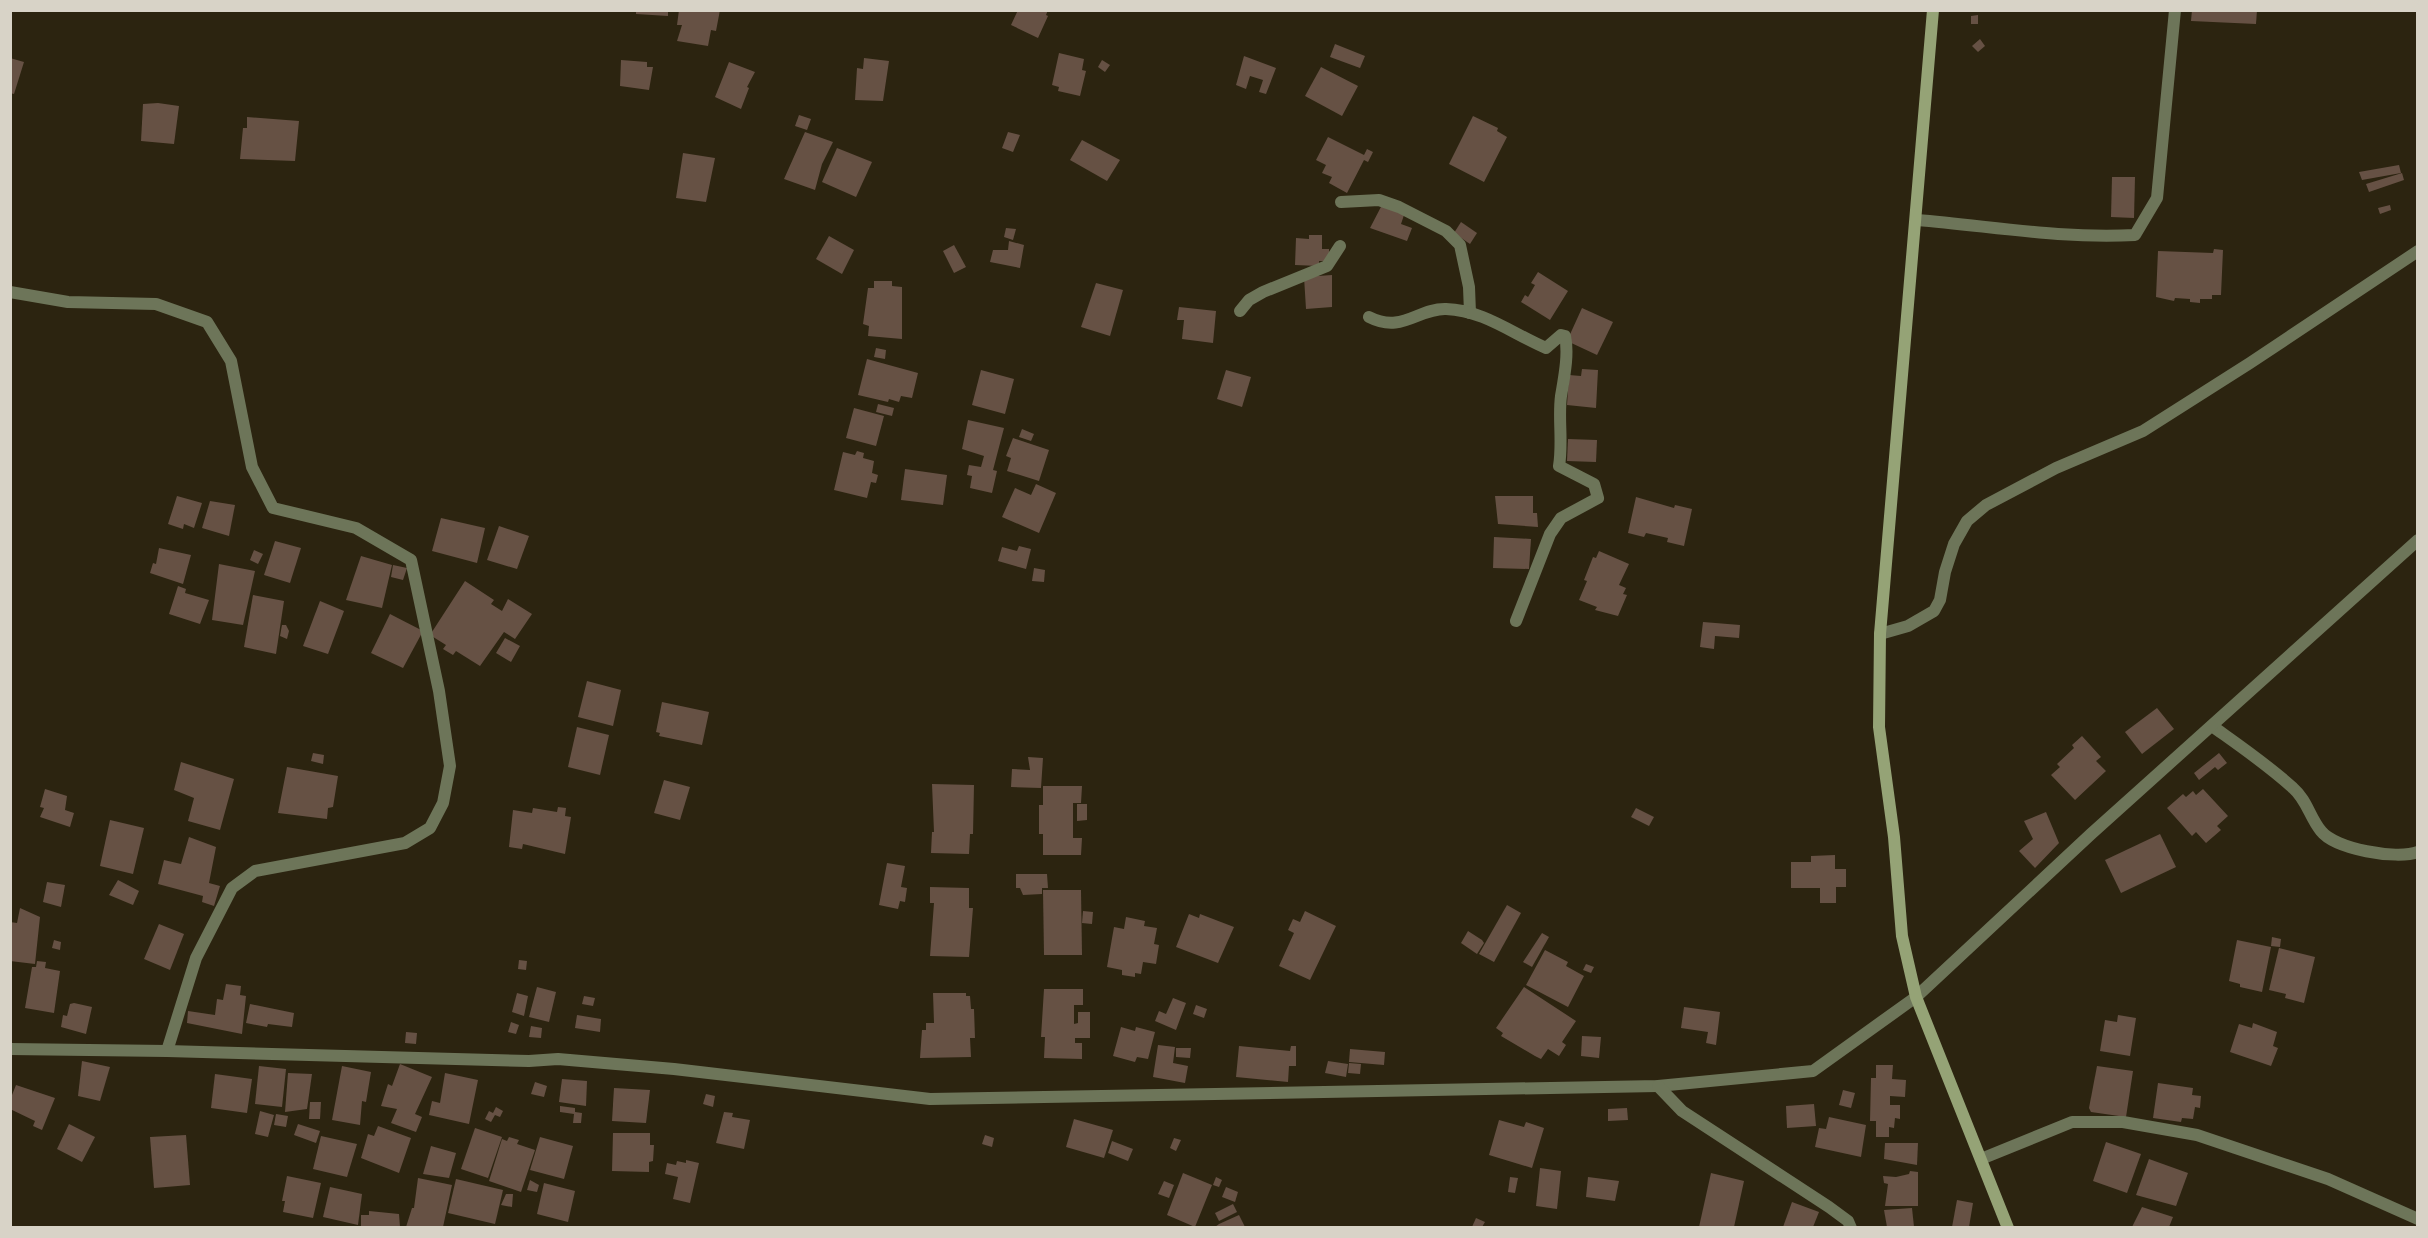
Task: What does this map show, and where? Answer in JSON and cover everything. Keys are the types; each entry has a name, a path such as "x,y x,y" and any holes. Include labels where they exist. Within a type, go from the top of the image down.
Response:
{"street":[{"path":"1933,10 1917,220 1880,634 1879,727 1894,837 1902,936 1916,997 2008,1227"},
{"path":"1917,220 2040,234 2093,237 2135,235 2157,198 2175,10"},
{"path":"1341,202 1379,201 1400,207 1446,231 1460,245 1469,288 1470,313"},
{"path":"1240,311 1249,300 1263,292 1327,266 1341,246"},
{"path":"1880,634 1908,626 1934,611 1940,600 1944,572 1954,544 1967,521 1986,506 2056,468 2143,431 2418,251"},
{"path":"10,292 68,302 156,304 207,322 231,360 252,467 273,508 356,528 411,560 426,626 450,766 443,803 430,828 405,843 255,871 232,888 196,958 167,1051"},
{"path":"1370,317 1378,322 1394,323 1411,321 1445,309 1480,315 1546,348 1564,364"},
{"path":"1516,621 1555,526 1561,518 1599,498 1594,484 1559,466 1563,441 1561,397 1565,380 1566,339 1563,334 1546,348"},
{"path":"10,1049 529,1061 558,1059 674,1069 930,1099 1658,1086 1813,1071 1916,997 2091,834 2418,540"},
{"path":"2212,726 2272,769 2298,793 2320,830 2328,838 2366,852 2410,855 2418,852"},
{"path":"1658,1086 1682,1111 1829,1207 1848,1221 1851,1227"},
{"path":"1980,1159 2072,1122 2123,1122 2197,1135 2328,1179 2418,1219"}],"building":[{"path":"636,10 668,10 668,16 636,14"},
{"path":"679,10 720,10 716,31 711,30 708,46 677,41 682,25 677,25"},
{"path":"1018,10 1048,10 1046,15 1048,16 1038,38 1011,25"},
{"path":"2192,10 2257,10 2256,24 2191,21"},
{"path":"1978,15 1978,24 1971,24 1971,16"},
{"path":"1980,39 1985,46 1978,52 1972,46"},
{"path":"1335,44 1365,56 1360,68 1330,57"},
{"path":"1059,53 1084,59 1082,70 1086,71 1080,96 1058,91 1059,87 1052,85"},
{"path":"1244,56 1276,68 1266,94 1259,92 1263,80 1250,76 1246,89 1236,85"},
{"path":"10,58 24,62 14,94 10,93"},
{"path":"864,58 889,61 883,101 855,100 857,68 863,69"},
{"path":"621,60 647,62 647,67 653,67 649,90 620,86"},
{"path":"1102,60 1110,65 1105,72 1098,67"},
{"path":"729,62 755,72 747,87 749,88 741,109 715,97"},
{"path":"1321,67 1358,86 1342,116 1305,96"},
{"path":"158,103 179,106 174,144 141,141 143,104"},
{"path":"799,115 811,119 807,130 795,126"},
{"path":"1473,116 1498,128 1497,131 1507,137 1484,182 1449,164"},
{"path":"247,117 299,121 295,161 240,159 243,128 247,128"},
{"path":"805,132 833,142 822,164 815,190 784,179"},
{"path":"1008,132 1020,135 1013,152 1002,148"},
{"path":"1328,137 1364,155 1367,149 1373,152 1368,162 1364,160 1347,193 1329,183 1332,177 1322,173 1326,165 1316,160"},
{"path":"1082,140 1120,160 1107,181 1070,160"},
{"path":"837,148 872,162 856,197 822,182"},
{"path":"683,153 715,158 706,202 676,198"},
{"path":"2399,165 2401,173 2362,180 2359,172"},
{"path":"2402,173 2404,180 2369,192 2366,184"},
{"path":"2112,177 2135,177 2134,218 2111,217"},
{"path":"1383,203 1405,212 1401,224 1412,228 1407,241 1370,228"},
{"path":"2390,205 2391,210 2380,214 2378,208"},
{"path":"1461,222 1477,233 1470,244 1454,233"},
{"path":"1006,228 1016,229 1013,240 1004,237"},
{"path":"1309,235 1322,235 1322,249 1329,249 1329,261 1319,261 1319,266 1295,265 1296,238 1309,239"},
{"path":"829,236 854,250 842,274 816,259"},
{"path":"1009,241 1024,245 1020,268 990,262 993,250 1008,250"},
{"path":"954,245 966,267 954,273 943,251"},
{"path":"2214,249 2223,250 2221,295 2212,295 2212,299 2200,299 2200,303 2190,302 2190,299 2175,298 2174,301 2156,297 2158,251 2213,253"},
{"path":"1538,272 1568,291 1550,320 1521,302 1525,295 1528,297 1535,285 1531,283"},
{"path":"1332,275 1332,307 1306,309 1304,277"},
{"path":"874,281 892,281 892,286 902,287 902,339 868,336 869,326 863,324 868,288 874,288"},
{"path":"1096,283 1123,290 1110,336 1081,327"},
{"path":"1179,307 1216,311 1213,343 1182,339 1184,320 1177,320"},
{"path":"1582,308 1613,322 1597,355 1567,341"},
{"path":"876,348 886,350 885,359 874,357"},
{"path":"867,359 918,373 912,398 901,396 899,402 889,399 888,402 858,395"},
{"path":"1582,369 1598,370 1596,408 1567,405 1569,375 1581,376"},
{"path":"981,370 1014,379 1005,414 972,405"},
{"path":"1226,370 1251,377 1242,407 1217,399"},
{"path":"878,404 894,408 892,416 876,412"},
{"path":"854,408 884,416 876,446 846,438"},
{"path":"968,420 1004,428 993,470 997,471 992,493 970,488 972,476 967,475 969,465 981,467 984,456 962,449"},
{"path":"1022,429 1034,434 1031,441 1019,437"},
{"path":"1013,438 1049,450 1039,481 1007,471 1011,458 1006,456"},
{"path":"1568,439 1597,440 1596,462 1567,461"},
{"path":"857,451 864,453 863,458 874,461 872,473 878,475 876,483 871,482 867,498 834,490 843,452 855,455"},
{"path":"905,469 947,475 943,505 901,500"},
{"path":"1036,484 1056,493 1039,533 1002,517 1015,488 1031,495"},
{"path":"177,496 202,503 194,528 184,524 183,529 168,524"},
{"path":"1495,496 1533,496 1533,513 1537,513 1538,527 1498,524"},
{"path":"1636,497 1674,508 1675,505 1692,509 1684,546 1667,542 1668,538 1646,533 1644,537 1628,533"},
{"path":"210,501 235,505 229,536 202,528"},
{"path":"441,518 485,528 477,563 432,551"},
{"path":"499,526 529,536 517,569 487,560"},
{"path":"1494,537 1531,539 1529,569 1493,568"},
{"path":"275,541 301,548 290,583 264,575"},
{"path":"1019,546 1031,549 1026,569 998,561 1002,547 1017,551"},
{"path":"159,548 191,555 183,584 150,573 153,563 156,564"},
{"path":"254,550 263,554 258,564 250,560"},
{"path":"1599,551 1629,564 1619,585 1626,588 1623,594 1627,595 1618,616 1595,610 1597,607 1579,600 1593,557 1596,558"},
{"path":"361,556 392,565 382,608 346,600"},
{"path":"219,564 255,571 243,625 212,620"},
{"path":"393,565 407,568 403,580 391,577"},
{"path":"1034,568 1045,570 1044,582 1032,581"},
{"path":"465,581 494,600 491,604 502,611 508,599 532,614 515,639 504,632 480,666 456,651 453,655 443,649 446,645 430,635"},
{"path":"178,586 186,589 185,593 209,600 200,624 169,614"},
{"path":"253,595 284,601 276,654 244,647"},
{"path":"320,601 344,611 328,654 303,646"},
{"path":"390,614 423,631 403,668 371,653"},
{"path":"1703,622 1740,625 1739,638 1715,636 1714,649 1700,647"},
{"path":"282,625 286,625 289,631 287,639 280,636"},
{"path":"505,638 520,646 511,662 496,653"},
{"path":"587,681 621,690 613,726 578,717"},
{"path":"662,702 709,712 702,745 659,736 660,733 656,732"},
{"path":"2157,708 2174,729 2142,754 2125,732"},
{"path":"577,727 609,735 600,775 568,767"},
{"path":"2082,736 2101,757 2096,761 2106,771 2075,800 2051,775 2060,767 2057,764 2074,748 2072,745"},
{"path":"313,753 324,755 323,764 311,761"},
{"path":"2219,753 2227,763 2218,770 2215,767 2199,780 2194,773"},
{"path":"1028,757 1043,758 1041,788 1011,787 1012,769 1030,770"},
{"path":"181,762 234,779 220,830 188,821 194,798 174,790"},
{"path":"287,767 338,776 333,807 328,808 327,819 278,813"},
{"path":"664,780 690,787 680,820 654,813"},
{"path":"932,784 974,785 973,834 970,834 969,854 931,853 932,832 934,832"},
{"path":"1043,786 1082,786 1081,803 1073,803 1073,838 1082,838 1081,855 1043,855 1043,834 1039,834 1039,805 1043,805"},
{"path":"45,789 67,796 65,810 74,813 70,827 40,817 44,808 40,807"},
{"path":"2203,789 2228,816 2217,826 2221,830 2206,843 2196,832 2192,836 2167,808 2183,794 2186,797 2193,791 2196,795"},
{"path":"1077,804 1087,804 1087,820 1077,821"},
{"path":"558,807 566,808 565,816 571,817 565,854 523,844 522,849 509,847 513,810 532,813 533,808 557,812"},
{"path":"1636,808 1654,817 1649,826 1631,817"},
{"path":"2046,812 2059,843 2035,868 2019,851 2033,839 2024,821"},
{"path":"110,820 144,828 133,874 100,866"},
{"path":"2160,834 2176,867 2121,893 2105,860"},
{"path":"189,837 216,847 209,883 220,886 214,906 202,902 203,896 158,884 164,860 181,864"},
{"path":"1835,855 1835,869 1846,869 1846,887 1836,887 1836,903 1820,903 1820,888 1791,888 1791,862 1811,862 1811,856"},
{"path":"887,863 905,866 901,887 907,888 905,902 900,901 898,909 879,905"},
{"path":"1016,874 1047,874 1048,888 1042,888 1042,894 1023,895 1020,888 1016,888"},
{"path":"118,880 139,891 133,905 109,895"},
{"path":"47,882 65,885 61,907 43,902"},
{"path":"930,887 969,888 969,908 973,908 969,957 930,956 934,903 930,903"},
{"path":"1043,890 1081,890 1082,955 1044,955"},
{"path":"1507,905 1521,913 1494,962 1479,954"},
{"path":"20,908 40,917 35,964 10,961 10,922 17,923"},
{"path":"1083,911 1093,912 1092,924 1082,923"},
{"path":"1305,911 1336,926 1310,980 1279,966 1294,933 1288,930 1293,919 1300,922"},
{"path":"1189,914 1199,918 1200,914 1234,927 1218,963 1176,947"},
{"path":"1126,917 1145,921 1144,926 1157,928 1154,944 1159,945 1156,964 1143,962 1141,974 1135,973 1135,977 1122,975 1122,970 1107,967 1114,927 1124,929"},
{"path":"159,924 184,934 170,970 144,959"},
{"path":"1468,931 1484,943 1477,954 1461,943"},
{"path":"1542,933 1549,937 1532,967 1523,962"},
{"path":"2272,937 2281,939 2280,947 2271,946"},
{"path":"54,940 61,942 60,950 52,948"},
{"path":"2237,940 2271,947 2262,992 2240,987 2240,984 2229,981"},
{"path":"2279,948 2315,957 2304,1003 2285,998 2286,994 2269,990"},
{"path":"1545,950 1568,962 1566,966 1584,976 1568,1007 1526,985"},
{"path":"519,960 527,961 526,970 518,969"},
{"path":"37,961 46,962 45,968 60,971 54,1013 25,1008 32,967 36,967"},
{"path":"1586,964 1594,967 1591,973 1583,970"},
{"path":"226,984 241,986 240,995 246,996 242,1034 187,1023 188,1011 215,1015 217,999 223,1000"},
{"path":"537,987 556,992 549,1022 529,1017"},
{"path":"1524,987 1576,1021 1562,1042 1566,1045 1559,1056 1548,1049 1541,1059 1501,1036 1503,1033 1496,1028"},
{"path":"1044,989 1083,989 1083,1005 1074,1005 1074,1024 1078,1023 1078,1012 1090,1012 1090,1038 1075,1038 1075,1043 1082,1043 1082,1059 1044,1058 1045,1037 1041,1037"},
{"path":"517,993 528,996 524,1016 512,1012"},
{"path":"933,993 966,993 966,996 970,996 971,1009 974,1009 975,1038 970,1038 971,1057 920,1058 922,1030 926,1030 926,1023 934,1023"},
{"path":"584,996 595,998 593,1006 582,1004"},
{"path":"1173,998 1186,1003 1176,1030 1155,1021 1159,1011 1166,1014"},
{"path":"70,1004 92,1007 86,1034 61,1027 63,1015 67,1016"},
{"path":"250,1004 294,1013 292,1027 268,1024 267,1027 246,1023"},
{"path":"1196,1005 1207,1009 1204,1018 1193,1014"},
{"path":"1684,1007 1720,1012 1716,1045 1706,1043 1708,1032 1681,1028"},
{"path":"577,1015 601,1019 600,1032 575,1028"},
{"path":"2118,1015 2136,1018 2130,1056 2100,1051 2105,1020 2117,1022"},
{"path":"511,1022 519,1025 516,1034 508,1032"},
{"path":"2253,1023 2277,1032 2273,1046 2278,1048 2271,1066 2230,1052 2239,1024 2252,1028"},
{"path":"531,1026 542,1028 541,1038 529,1037"},
{"path":"1121,1027 1135,1031 1136,1027 1155,1032 1148,1059 1137,1057 1135,1062 1113,1056"},
{"path":"406,1032 417,1033 416,1044 405,1043"},
{"path":"1582,1036 1601,1037 1599,1058 1581,1056"},
{"path":"1158,1045 1175,1047 1173,1063 1188,1066 1185,1083 1153,1077"},
{"path":"1239,1046 1290,1051 1291,1046 1296,1046 1296,1066 1289,1066 1288,1082 1236,1077"},
{"path":"1176,1048 1191,1048 1190,1058 1176,1057"},
{"path":"1350,1049 1385,1052 1384,1065 1349,1062"},
{"path":"82,1061 110,1067 100,1101 78,1096"},
{"path":"1328,1061 1348,1064 1346,1077 1325,1073"},
{"path":"1349,1063 1361,1064 1360,1074 1348,1073"},
{"path":"400,1064 432,1077 415,1114 422,1117 416,1132 391,1123 397,1109 381,1106 388,1084 392,1086"},
{"path":"1876,1065 1893,1065 1892,1079 1906,1080 1905,1097 1890,1096 1890,1105 1900,1105 1900,1119 1895,1118 1894,1128 1889,1127 1889,1137 1876,1137 1876,1121 1870,1121 1871,1078 1876,1078"},
{"path":"259,1066 286,1069 282,1107 255,1104"},
{"path":"342,1066 371,1072 366,1102 362,1101 360,1125 332,1120"},
{"path":"2097,1066 2133,1071 2126,1117 2091,1112 2089,1108"},
{"path":"288,1073 312,1074 307,1109 285,1112"},
{"path":"445,1073 478,1080 469,1124 429,1115 432,1101 440,1103"},
{"path":"215,1074 252,1079 247,1113 211,1108"},
{"path":"562,1079 587,1081 586,1106 559,1102"},
{"path":"535,1082 547,1086 544,1097 531,1094"},
{"path":"2158,1083 2193,1088 2192,1095 2201,1096 2200,1108 2195,1107 2193,1119 2182,1118 2181,1122 2153,1118"},
{"path":"16,1085 55,1098 42,1130 33,1126 35,1121 10,1109 10,1100"},
{"path":"614,1088 650,1090 646,1123 612,1121"},
{"path":"1843,1090 1855,1093 1851,1108 1839,1105"},
{"path":"706,1094 715,1096 713,1107 703,1104"},
{"path":"310,1102 321,1102 320,1119 309,1119"},
{"path":"1814,1104 1816,1126 1787,1128 1786,1106"},
{"path":"560,1106 575,1108 575,1112 582,1113 581,1123 573,1123 574,1114 560,1112"},
{"path":"496,1107 503,1111 500,1117 495,1115 491,1122 485,1119 489,1111 493,1113"},
{"path":"1627,1108 1628,1120 1608,1121 1608,1109"},
{"path":"260,1111 274,1115 268,1137 255,1134"},
{"path":"724,1112 733,1113 732,1117 750,1120 744,1149 716,1143"},
{"path":"276,1114 288,1116 286,1127 274,1125"},
{"path":"1829,1117 1866,1125 1861,1157 1815,1147 1819,1128 1826,1129"},
{"path":"1074,1119 1113,1130 1104,1158 1066,1147"},
{"path":"1499,1120 1524,1127 1526,1122 1544,1128 1532,1168 1489,1155"},
{"path":"69,1124 95,1137 82,1162 57,1149"},
{"path":"298,1124 320,1131 316,1143 294,1135"},
{"path":"378,1126 411,1138 399,1173 361,1158 368,1134 374,1136"},
{"path":"475,1128 502,1137 488,1178 461,1169"},
{"path":"613,1133 650,1133 650,1145 654,1145 653,1161 649,1162 649,1172 612,1171"},
{"path":"186,1135 190,1185 154,1188 150,1137"},
{"path":"985,1135 994,1138 992,1147 982,1144"},
{"path":"321,1136 357,1144 347,1177 313,1169"},
{"path":"509,1137 519,1140 517,1144 535,1150 521,1192 489,1181 502,1139 507,1141"},
{"path":"540,1137 573,1146 564,1179 530,1170"},
{"path":"1174,1138 1181,1140 1176,1151 1170,1148"},
{"path":"1112,1141 1133,1149 1128,1161 1108,1153"},
{"path":"2106,1142 2141,1154 2127,1193 2093,1181"},
{"path":"1885,1143 1918,1143 1917,1165 1884,1159"},
{"path":"431,1146 456,1153 449,1178 423,1174"},
{"path":"2149,1159 2188,1173 2176,1206 2136,1195"},
{"path":"686,1160 699,1163 690,1203 673,1199 678,1177 665,1174 667,1163 676,1165 677,1161 686,1163"},
{"path":"1540,1168 1561,1171 1557,1209 1536,1206"},
{"path":"1910,1171 1918,1172 1918,1206 1885,1206 1888,1184 1884,1183 1883,1176 1896,1177 1909,1174"},
{"path":"1183,1173 1212,1185 1195,1227 1167,1215"},
{"path":"1711,1173 1744,1181 1734,1227 1699,1227"},
{"path":"287,1176 321,1183 313,1218 283,1212 285,1201 282,1201"},
{"path":"1216,1177 1222,1180 1219,1187 1213,1185"},
{"path":"1510,1177 1518,1178 1515,1193 1508,1192"},
{"path":"1588,1177 1619,1181 1615,1201 1586,1197"},
{"path":"418,1178 452,1185 443,1227 406,1227 412,1208 414,1208"},
{"path":"456,1179 503,1190 495,1224 448,1213"},
{"path":"530,1180 539,1185 537,1192 527,1190"},
{"path":"1164,1181 1174,1185 1169,1198 1158,1194"},
{"path":"544,1183 575,1191 568,1222 537,1214"},
{"path":"330,1187 362,1194 358,1225 323,1217"},
{"path":"1226,1187 1238,1192 1235,1202 1222,1197"},
{"path":"506,1194 513,1194 512,1207 501,1205"},
{"path":"1957,1200 1973,1203 1969,1227 1952,1227"},
{"path":"1792,1202 1819,1212 1813,1227 1783,1227"},
{"path":"1233,1204 1237,1212 1219,1221 1215,1213"},
{"path":"2142,1207 2173,1217 2169,1227 2132,1227"},
{"path":"1912,1208 1914,1227 1887,1227 1884,1210"},
{"path":"369,1211 399,1214 400,1227 361,1227 361,1215 369,1215"},
{"path":"1239,1215 1245,1227 1215,1227 1219,1224"},
{"path":"1476,1218 1485,1222 1482,1227 1472,1227"}]}
